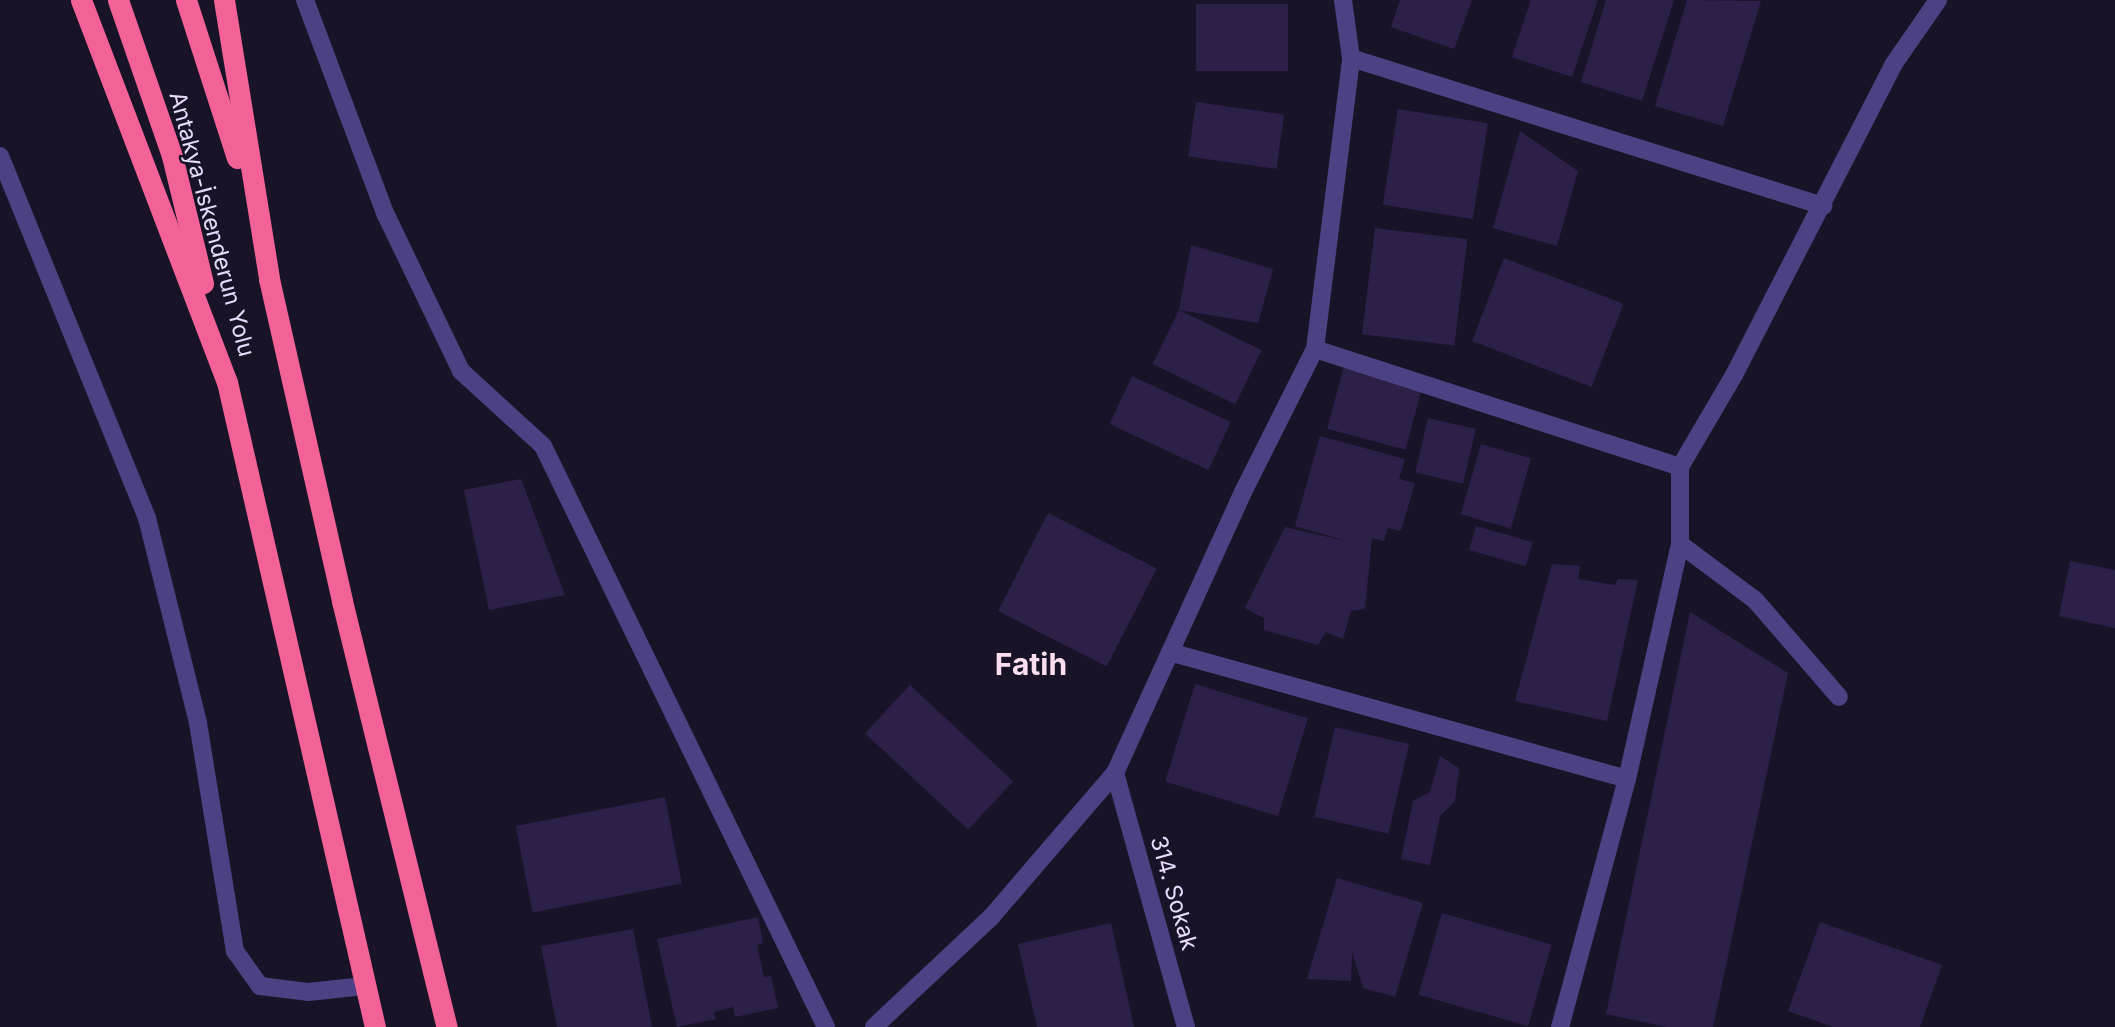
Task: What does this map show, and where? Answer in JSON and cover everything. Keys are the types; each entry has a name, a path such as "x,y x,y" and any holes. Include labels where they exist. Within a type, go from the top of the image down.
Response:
{"highway":[{"path":"81,0 227,382 375,1027"},
{"name":"Antakya-İskenderun Yolu","path":"118,0 172,156 227,382"},
{"name":"Antakya-İskenderun Yolu","path":"186,0 222,100 269,279"},
{"path":"224,0 269,279 342,601 447,1027"}],"street":[{"path":"305,0 386,215 461,371 542,446 827,1027"},
{"path":"874,1027 992,916 1115,773 1173,653 1243,492 1315,349 1351,58 1343,0"},
{"path":"1560,1027 1627,779 1680,544 1680,467 1734,375 1824,206 1893,65 1938,0"},
{"path":"1351,58 1824,206"},
{"path":"0,156 147,518 198,723 235,951 260,986 309,992 365,986"},
{"path":"1315,349 1680,467"},
{"path":"1680,544 1755,600 1839,697"},
{"path":"1173,653 1627,779"},
{"name":"314. Sokak","path":"1115,773 1186,1027"}],"building":[{"path":"1400,0 1472,0 1454,49 1391,27"},
{"path":"1531,0 1598,0 1572,77 1512,57"},
{"path":"1606,0 1674,0 1642,101 1581,82"},
{"path":"1687,0 1761,1 1723,126 1655,106"},
{"path":"1196,4 1288,4 1288,71 1196,71"},
{"path":"1196,102 1284,114 1276,169 1188,156"},
{"path":"1398,109 1488,123 1473,219 1383,205"},
{"path":"1520,131 1578,171 1557,246 1493,228"},
{"path":"1375,228 1467,239 1454,346 1362,334"},
{"path":"1191,245 1273,269 1258,323 1179,310"},
{"path":"1504,258 1623,304 1592,387 1472,341"},
{"path":"1179,310 1262,350 1235,404 1153,364"},
{"path":"1344,366 1422,387 1405,450 1327,429"},
{"path":"1132,376 1231,422 1208,470 1110,424"},
{"path":"1428,418 1476,429 1463,484 1415,473"},
{"path":"1320,436 1405,459 1399,479 1415,483 1401,531 1388,528 1384,541 1372,538 1365,609 1351,611 1343,639 1326,632 1318,645 1264,630 1264,618 1245,608 1285,527 1350,542 1295,526"},
{"path":"1481,444 1531,458 1511,529 1461,514"},
{"path":"521,479 565,595 489,610 464,490"},
{"path":"1048,513 1157,568 1107,666 998,611"},
{"path":"1476,526 1533,542 1526,566 1469,550"},
{"path":"2070,561 2115,570 2115,628 2059,616"},
{"path":"1552,564 1580,566 1578,579 1615,585 1618,579 1638,580 1607,721 1515,701"},
{"path":"1690,612 1788,673 1713,1027 1666,1027 1606,1014"},
{"path":"1195,684 1308,718 1278,816 1165,782"},
{"path":"910,685 1013,781 968,829 865,733"},
{"path":"1335,727 1409,744 1388,834 1314,817"},
{"path":"1440,756 1459,768 1455,801 1440,816 1430,865 1401,859 1413,801 1430,792"},
{"path":"665,797 682,883 533,912 516,826"},
{"path":"1337,878 1423,903 1395,997 1363,988 1352,952 1351,981 1307,979"},
{"path":"1442,913 1552,944 1528,1026 1419,995"},
{"path":"758,917 763,943 757,945 764,977 771,976 778,1008 735,1017 733,1007 714,1012 716,1019 677,1027 657,939"},
{"path":"1820,922 1942,965 1920,1027 1833,1027 1788,1011"},
{"path":"1111,923 1134,1027 1037,1027 1018,944"},
{"path":"633,929 652,1027 557,1027 541,946"}],"district":[{"name":"Fatih","path":"1031,664"}]}
